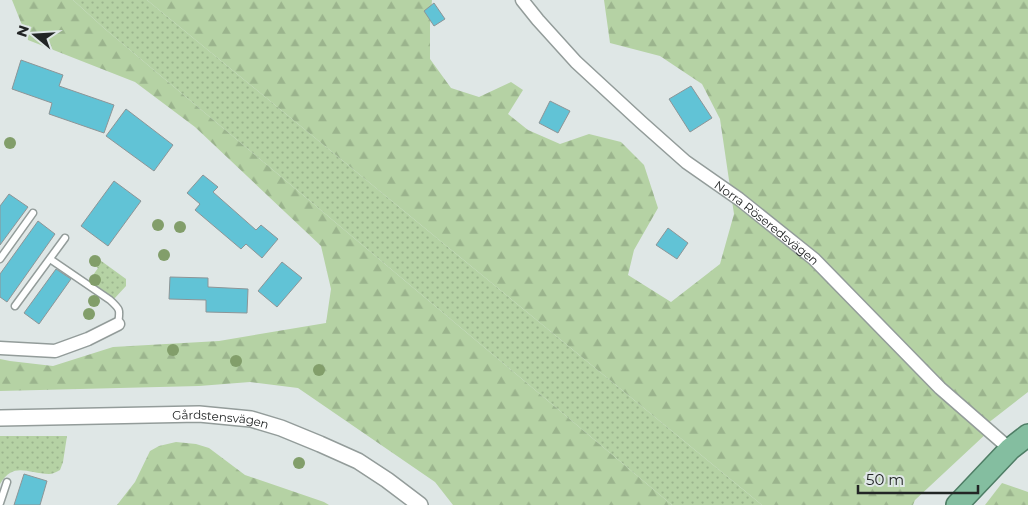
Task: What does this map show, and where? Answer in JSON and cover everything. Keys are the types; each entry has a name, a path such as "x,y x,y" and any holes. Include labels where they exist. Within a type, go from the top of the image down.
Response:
{"highway":[{"path":"958,505 1010,449 1028,435"}],"street":[{"name":"Norra Röseredsvägen","path":"522,0 576,62 641,122 686,162 814,258 940,388 1010,449"},
{"path":"0,348 55,351 88,339 118,324"},
{"name":"Gårdstensvägen","path":"0,418 199,414 251,419 281,428 358,461 420,505"}],"lane":[{"path":"0,258 33,213"},
{"path":"15,306 65,238"},
{"path":"50,259 118,307 118,324"},
{"path":"0,503 7,482"}],"green space":[{"path":"12,0 73,0 105,29 672,505 453,505 435,482 298,388 250,382 199,386 0,391 0,359 53,366 113,347 219,341 326,323 331,289 321,246 195,127 135,82 28,40"},
{"path":"73,0 147,0 762,505 672,505 105,29"},
{"path":"147,0 432,0 430,59 451,88 479,97 511,82 523,90 508,114 528,130 560,144 589,134 621,142 644,165 658,208 634,250 628,275 671,302 720,264 734,214 720,119 702,84 660,56 610,43 604,0 1028,0 1028,392 983,427 988,432 915,500 913,505 762,505"},
{"path":"93,255 126,279 126,286 114,299 89,281 98,268 89,262"},
{"path":"0,436 67,436 60,470 49,474 22,470 16,471 5,477 0,484"},
{"path":"176,442 196,444 209,448 245,475 329,505 117,505 135,482 150,451 159,446"},
{"path":"1002,483 1028,492 1028,505 985,505"}],"building":[{"path":"434,3 445,19 434,26 424,11"},
{"path":"21,60 63,75 59,86 114,105 104,133 49,114 52,103 12,89"},
{"path":"691,86 712,118 690,132 669,99"},
{"path":"550,101 570,111 558,133 539,123"},
{"path":"126,109 173,145 154,171 106,136"},
{"path":"203,175 218,187 213,192 256,230 261,225 278,239 262,258 246,244 241,249 195,210 200,204 187,193"},
{"path":"114,181 141,201 108,246 81,226"},
{"path":"9,194 28,207 0,245 0,206"},
{"path":"38,221 55,234 7,302 0,297 0,274"},
{"path":"668,228 688,243 677,259 656,245"},
{"path":"282,262 302,278 277,307 258,291"},
{"path":"56,269 71,279 39,324 24,313"},
{"path":"170,277 208,278 208,287 248,289 247,313 206,312 206,300 169,299"},
{"path":"24,474 47,481 40,505 14,505"}]}
